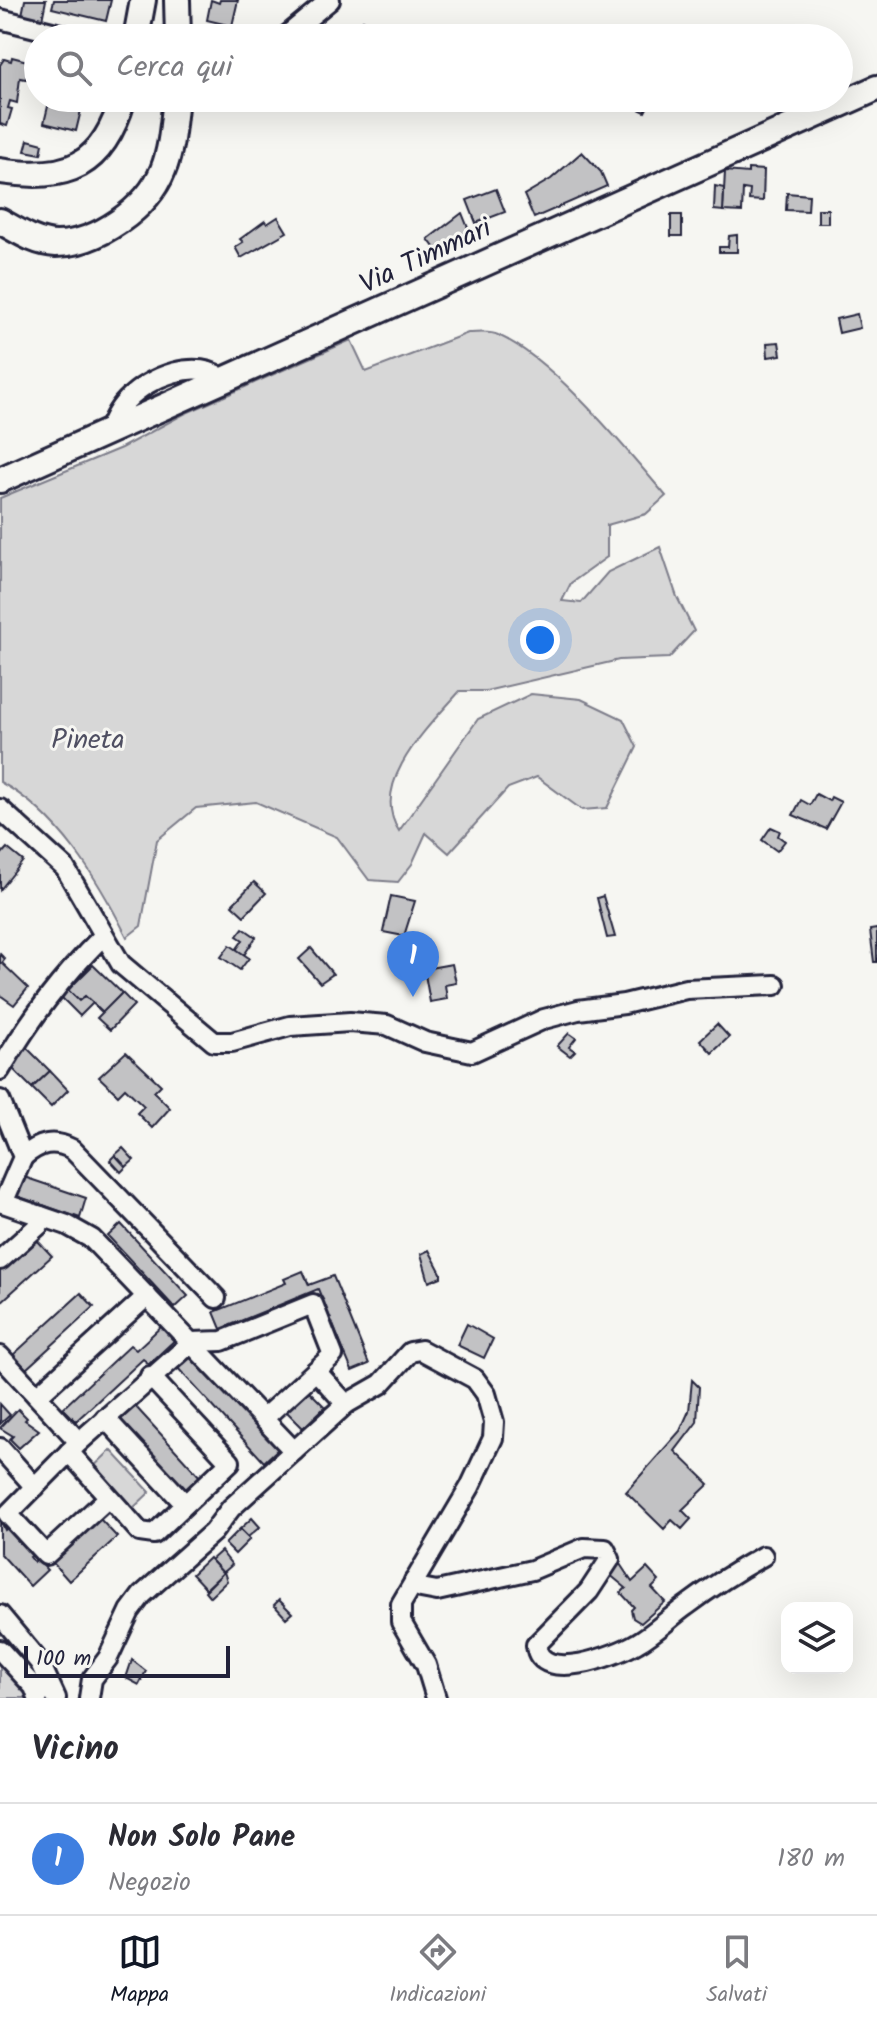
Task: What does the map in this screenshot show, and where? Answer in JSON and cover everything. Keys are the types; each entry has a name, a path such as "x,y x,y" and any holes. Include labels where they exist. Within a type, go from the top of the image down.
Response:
{"main road":[{"path":"139,24 143,0"},
{"path":"177,0 178,24"},
{"name":"Via Timmari","path":"853,99 877,88"},
{"path":"0,171 37,177 80,165 108,139 118,112"},
{"path":"0,221 34,240 58,244 103,232 146,198 162,174 170,150 174,112"},
{"name":"Via Timmari","path":"0,480 824,112"}],"street":[{"path":"301,24 330,0"},
{"path":"0,19 24,25"},
{"path":"0,809 65,868 103,936 134,977 209,1039 222,1043 290,1026 350,1022 387,1025 425,1042 472,1052 544,1019 578,1010 624,1004 686,989 775,985"},
{"path":"0,1070 31,1018 61,978 103,936"},
{"path":"0,1100 23,1157"},
{"path":"216,1298 72,1149 63,1144 43,1144 23,1157 1,1203 87,1234 294,1451"},
{"path":"2,1254 39,1225 41,1216"},
{"path":"37,1396 147,1296"},
{"path":"108,1498 46,1555 8,1514 105,1418 192,1342 222,1341 313,1304 333,1355 264,1418"},
{"path":"89,1698 92,1679 108,1658 134,1604 294,1451 346,1404 381,1384 415,1350 430,1352 467,1373 486,1394 494,1422 493,1438 470,1487 399,1612 426,1665 436,1698"},
{"path":"0,1356 37,1396 108,1498 140,1532 154,1534 230,1462 150,1376"},
{"path":"316,1371 346,1404"},
{"path":"105,1418 185,1504"},
{"path":"0,1448 35,1487"},
{"path":"414,1581 421,1588 437,1591 532,1570 584,1548 605,1549 610,1559 602,1574 536,1645 538,1655 549,1664 574,1666 635,1645 694,1600 763,1556"},
{"path":"0,1615 40,1663 56,1698"},
{"path":"0,1650 34,1687 38,1698"}],"green space":[{"name":"Pineta","path":"468,333 498,335 542,364 588,407 666,496 646,514 607,525 607,557 571,583 562,601 581,603 608,572 660,547 677,597 694,631 669,658 619,660 486,691 460,691 433,720 407,756 391,794 391,813 399,831 478,719 531,694 581,699 623,719 637,747 607,808 582,810 537,777 508,788 449,853 426,833 412,864 398,882 369,880 337,837 256,802 196,808 157,840 141,926 127,937 75,850 41,812 0,782 0,498 121,448 184,414 351,340 366,372"},
{"path":"111,1450 150,1492 129,1512 90,1470"},
{"path":"0,1666 28,1697 28,1698 0,1698"}],"building":[{"path":"25,0 46,0 42,20 22,15"},
{"path":"54,0 111,0 106,21 52,8"},
{"path":"211,0 219,3 220,0 238,0 232,24 207,20"},
{"path":"12,57 24,60 24,79 20,78 17,103 10,101 8,108 12,109 7,126 0,124 0,65 4,59 11,61"},
{"path":"47,112 81,112 76,131 44,123"},
{"path":"28,140 43,144 41,154 25,151"},
{"path":"582,152 601,172 607,186 534,218 524,195 551,179"},
{"path":"748,169 764,170 763,201 749,200 750,190 743,189 742,212 723,211 725,171 748,173"},
{"path":"715,186 724,188 723,211 714,210"},
{"path":"496,189 505,212 476,223 467,200"},
{"path":"787,193 809,195 808,211 786,210"},
{"path":"818,209 828,209 828,223 818,223"},
{"path":"462,213 470,233 461,234 437,251 428,239"},
{"path":"671,215 682,215 682,236 671,236"},
{"path":"278,217 287,232 241,258 235,247 243,242 240,239 265,221 267,224"},
{"path":"737,235 737,252 719,252 719,247 728,247 729,236"},
{"path":"857,314 860,328 839,333 836,319"},
{"path":"779,342 781,355 768,357 767,343"},
{"path":"816,794 829,801 831,797 841,802 826,829 793,815 801,800 810,805"},
{"path":"771,827 780,831 778,836 785,841 777,851 762,840"},
{"path":"7,848 23,861 0,890 0,856"},
{"path":"254,882 266,893 244,916 232,905"},
{"path":"391,896 415,901 404,936 383,932"},
{"path":"603,896 615,937 607,938 597,898"},
{"path":"243,928 256,937 244,955 236,950 243,940 237,936"},
{"path":"877,929 877,962 874,962 870,930"},
{"path":"230,945 249,958 240,970 221,957"},
{"path":"311,948 333,974 320,983 299,959"},
{"path":"0,954 5,959 2,963 28,988 14,1005 0,995"},
{"path":"452,964 456,983 445,985 447,999 430,1002 424,969"},
{"path":"93,965 122,993 103,1013 85,996 79,1001 68,990"},
{"path":"67,989 79,1001 85,996 93,1003 80,1016 60,996"},
{"path":"122,993 134,1005 110,1030 97,1018"},
{"path":"717,1024 729,1037 712,1053 700,1040"},
{"path":"569,1033 576,1038 569,1047 575,1051 570,1056 557,1046"},
{"path":"25,1046 50,1071 32,1088 7,1063"},
{"path":"126,1052 161,1085 154,1092 170,1108 152,1128 137,1113 144,1106 125,1088 118,1095 99,1077"},
{"path":"50,1071 68,1090 51,1107 32,1088"},
{"path":"123,1148 134,1160 126,1167 115,1155"},
{"path":"115,1155 126,1167 121,1172 110,1160"},
{"path":"18,1175 86,1198 80,1218 11,1194"},
{"path":"121,1224 188,1296 175,1308 108,1236"},
{"path":"35,1238 52,1256 0,1303 0,1270"},
{"path":"429,1250 441,1277 429,1282 421,1254"},
{"path":"303,1271 309,1285 333,1276 369,1364 352,1371 318,1289 221,1329 214,1312 286,1283 284,1279"},
{"path":"81,1293 94,1307 26,1369 13,1355"},
{"path":"165,1323 178,1337 149,1364 143,1359 76,1421 63,1408 130,1345 136,1350"},
{"path":"467,1324 493,1339 484,1358 457,1345"},
{"path":"191,1352 279,1448 264,1462 176,1366"},
{"path":"692,1380 699,1387 697,1422 675,1451 709,1484 682,1510 691,1519 682,1529 672,1520 664,1529 626,1492 680,1431 689,1411"},
{"path":"306,1388 325,1407 303,1428 284,1409"},
{"path":"0,1404 10,1415 0,1424"},
{"path":"135,1406 201,1478 186,1492 119,1420"},
{"path":"18,1409 27,1418 25,1420 39,1430 19,1448 10,1439 13,1436 0,1428"},
{"path":"252,1518 260,1527 248,1537 240,1529"},
{"path":"0,1519 5,1530 8,1527 33,1555 30,1557 34,1562 37,1559 47,1570 30,1586 0,1553"},
{"path":"100,1519 117,1537 69,1581 53,1563"},
{"path":"240,1529 250,1539 235,1554 225,1544"},
{"path":"221,1551 232,1565 223,1573 211,1560"},
{"path":"209,1558 223,1573 206,1589 192,1574"},
{"path":"620,1564 632,1582 647,1568 659,1581 652,1588 665,1602 641,1623 633,1618 631,1610 634,1607 621,1593 626,1588 609,1574"},
{"path":"224,1572 227,1581 210,1597 205,1591"},
{"path":"279,1600 292,1613 286,1618 274,1605"},
{"path":"132,1660 146,1671 143,1677 139,1677 142,1679 139,1685 126,1678"}],"place":[{"name":"Non Solo Pane","path":"413,997"}]}
